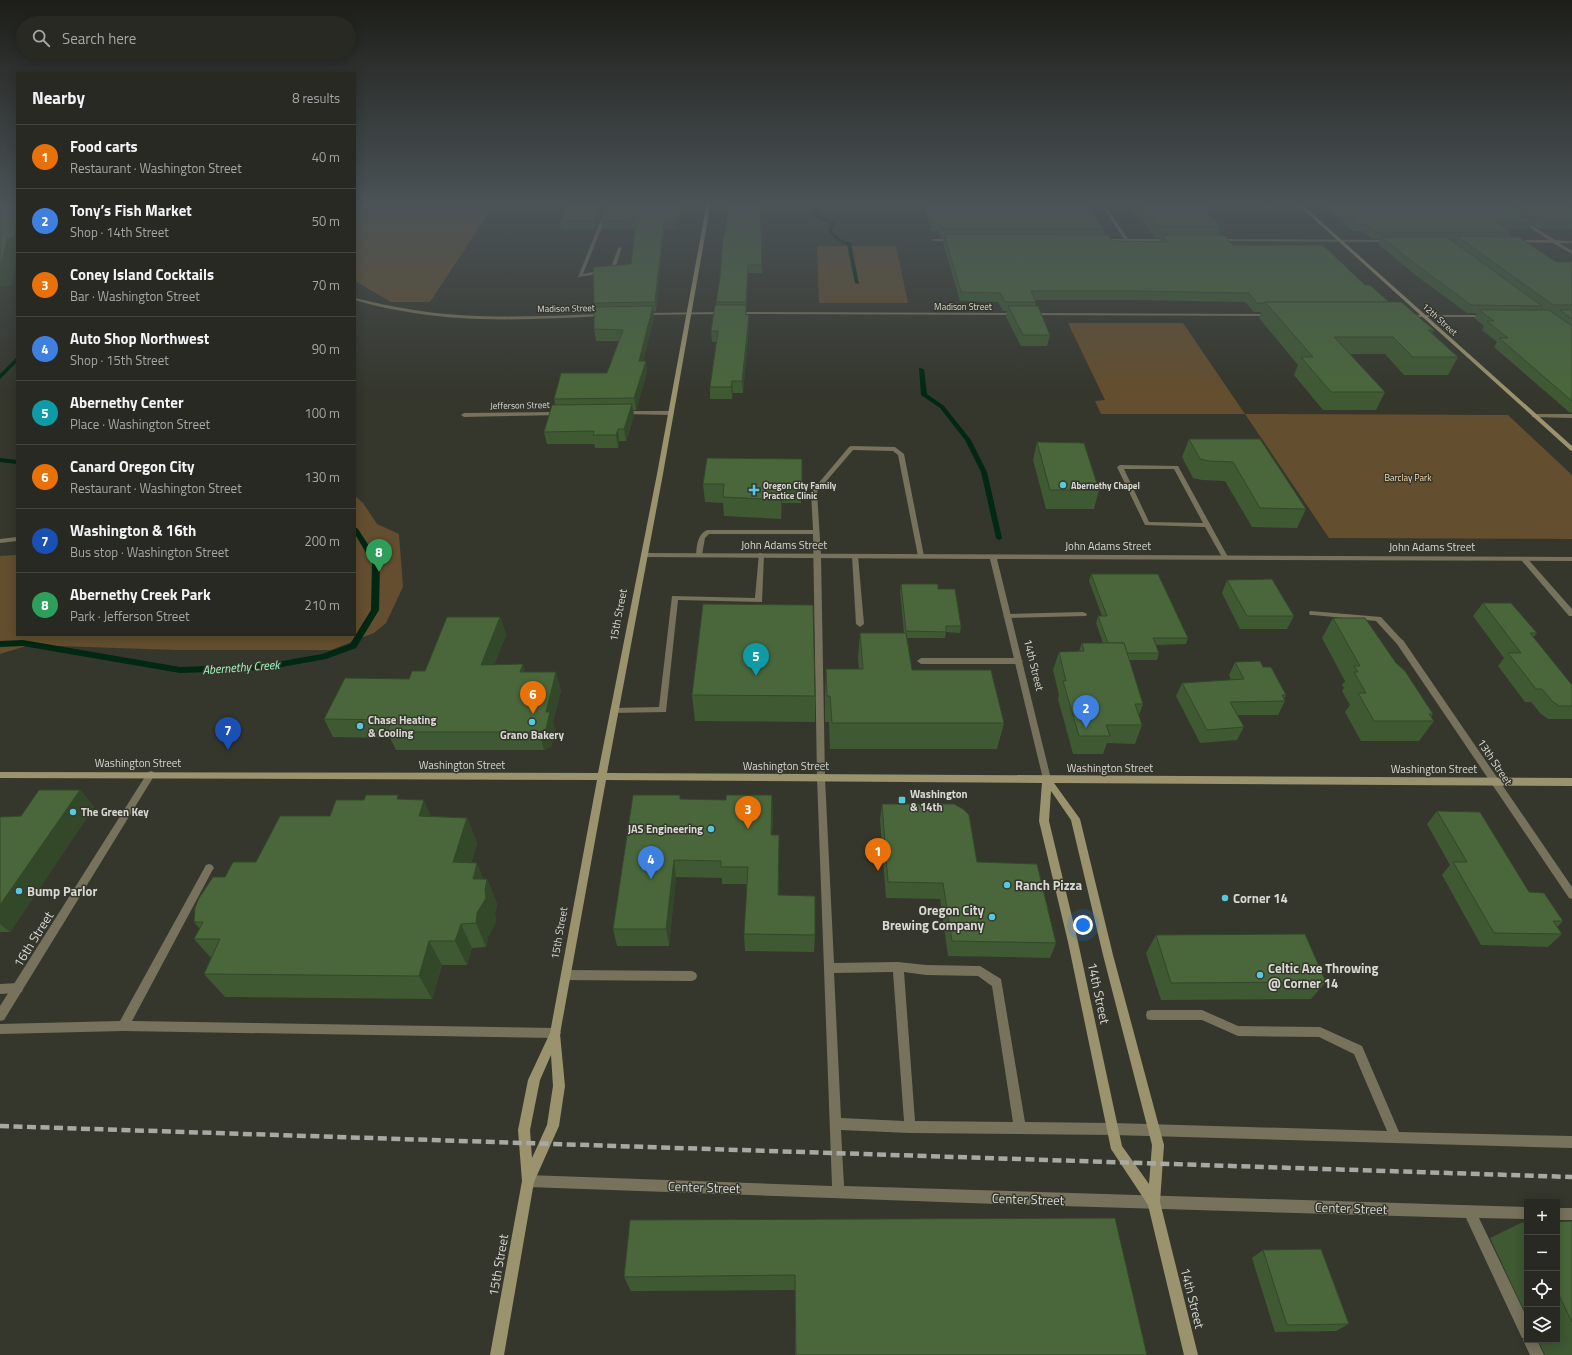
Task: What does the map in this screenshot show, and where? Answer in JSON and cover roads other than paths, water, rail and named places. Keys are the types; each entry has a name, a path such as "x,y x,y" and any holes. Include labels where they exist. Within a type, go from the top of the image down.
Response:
{"street":[{"path":"584,265 580,276 598,274 614,269 615,265"},
{"name":"15th Street","path":"528,1181 524,1130 534,1080 555,1033 698,265"},
{"name":"12th Street","path":"1368,265 1572,449"},
{"name":"Madison Street","path":"356,299 380,306 448,316 532,317 609,315"},
{"name":"Madison Street","path":"640,314 1272,315"},
{"path":"1399,316 1490,316"},
{"path":"619,414 671,413"},
{"name":"Jefferson Street","path":"464,415 565,414"},
{"path":"1534,416 1572,416"},
{"path":"838,1192 821,778 818,556 815,532 814,492 850,448 895,449 901,454 921,556"},
{"path":"1207,525 1147,524 1120,467 1176,467 1225,557"},
{"path":"699,555 702,536 707,532 815,532"},
{"path":"0,541 16,539"},
{"name":"John Adams Street","path":"644,555 1572,559"},
{"path":"614,711 663,710 675,598 759,600 761,555"},
{"path":"855,556 860,624"},
{"name":"14th Street","path":"993,557 1047,779 1044,821 1073,942 1117,1149 1154,1202"},
{"path":"1524,559 1572,614"},
{"name":"13th Street","path":"1313,613 1378,619 1400,642 1572,895"},
{"path":"1007,616 1083,614"},
{"path":"921,661 1019,661"},
{"name":"Washington Street","path":"0,775 151,774 392,777 1572,782"},
{"name":"16th Street","path":"0,1016 151,774"},
{"name":"14th Street","path":"1047,779 1075,819 1108,955 1158,1146 1154,1202 1191,1355"},
{"path":"123,1026 209,868"},
{"path":"828,968 898,967 926,970 980,971 997,983 1020,1127"},
{"path":"898,967 910,1127"},
{"path":"566,975 692,976"},
{"path":"0,989 18,988"},
{"path":"1151,1015 1202,1016 1238,1031 1320,1032 1358,1050 1396,1138"},
{"path":"0,1029 123,1026 555,1033"},
{"name":"15th Street","path":"497,1355 528,1181 553,1126 559,1086 555,1033"},
{"path":"835,1124 910,1127 1113,1129 1572,1142"},
{"name":"Center Street","path":"528,1181 1117,1203 1154,1202 1524,1213"},
{"path":"1470,1212 1524,1327"},
{"path":"1560,1214 1572,1214"},
{"path":"1531,1343 1537,1355"}],"waterway":[{"path":"853,265 857,283"},
{"name":"Abernethy Creek","path":"0,377 16,360"},
{"path":"921,369 924,395 942,407 968,440 984,472 999,538"},
{"name":"Abernethy Creek","path":"0,460 16,462"},
{"name":"Abernethy Creek","path":"0,644 23,643 180,670 265,667 323,657 353,646 375,610 376,563 356,531"}],"railway":[{"path":"0,1126 1572,1177"}],"place":[{"name":"Abernethy Chapel","path":"1063,485"},
{"name":"Oregon City Family Practice Clinic","path":"754,490"},
{"name":"Abernethy Creek Park","path":"379,572"},
{"name":"Abernethy Center","path":"756,676"},
{"name":"Canard Oregon City","path":"533,714"},
{"name":"Grano Bakery","path":"532,722"},
{"name":"Chase Heating & Cooling","path":"360,726"},
{"name":"Tony’s Fish Market","path":"1086,728"},
{"name":"Washington & 16th","path":"228,750"},
{"name":"Washington & 14th","path":"902,800"},
{"name":"The Green Key","path":"73,812"},
{"name":"JAS Engineering","path":"711,829"},
{"name":"Coney Island Cocktails","path":"748,829"},
{"name":"Food carts","path":"878,871"},
{"name":"Auto Shop Northwest","path":"651,879"},
{"name":"Ranch Pizza","path":"1007,885"},
{"name":"Bump Parlor","path":"19,891"},
{"name":"Corner 14","path":"1225,898"},
{"name":"Oregon City Brewing Company","path":"992,917"},
{"name":"Celtic Axe Throwing @ Corner 14","path":"1260,975"}],"park label":[{"name":"Barclay Park","path":"1408,477"}]}
